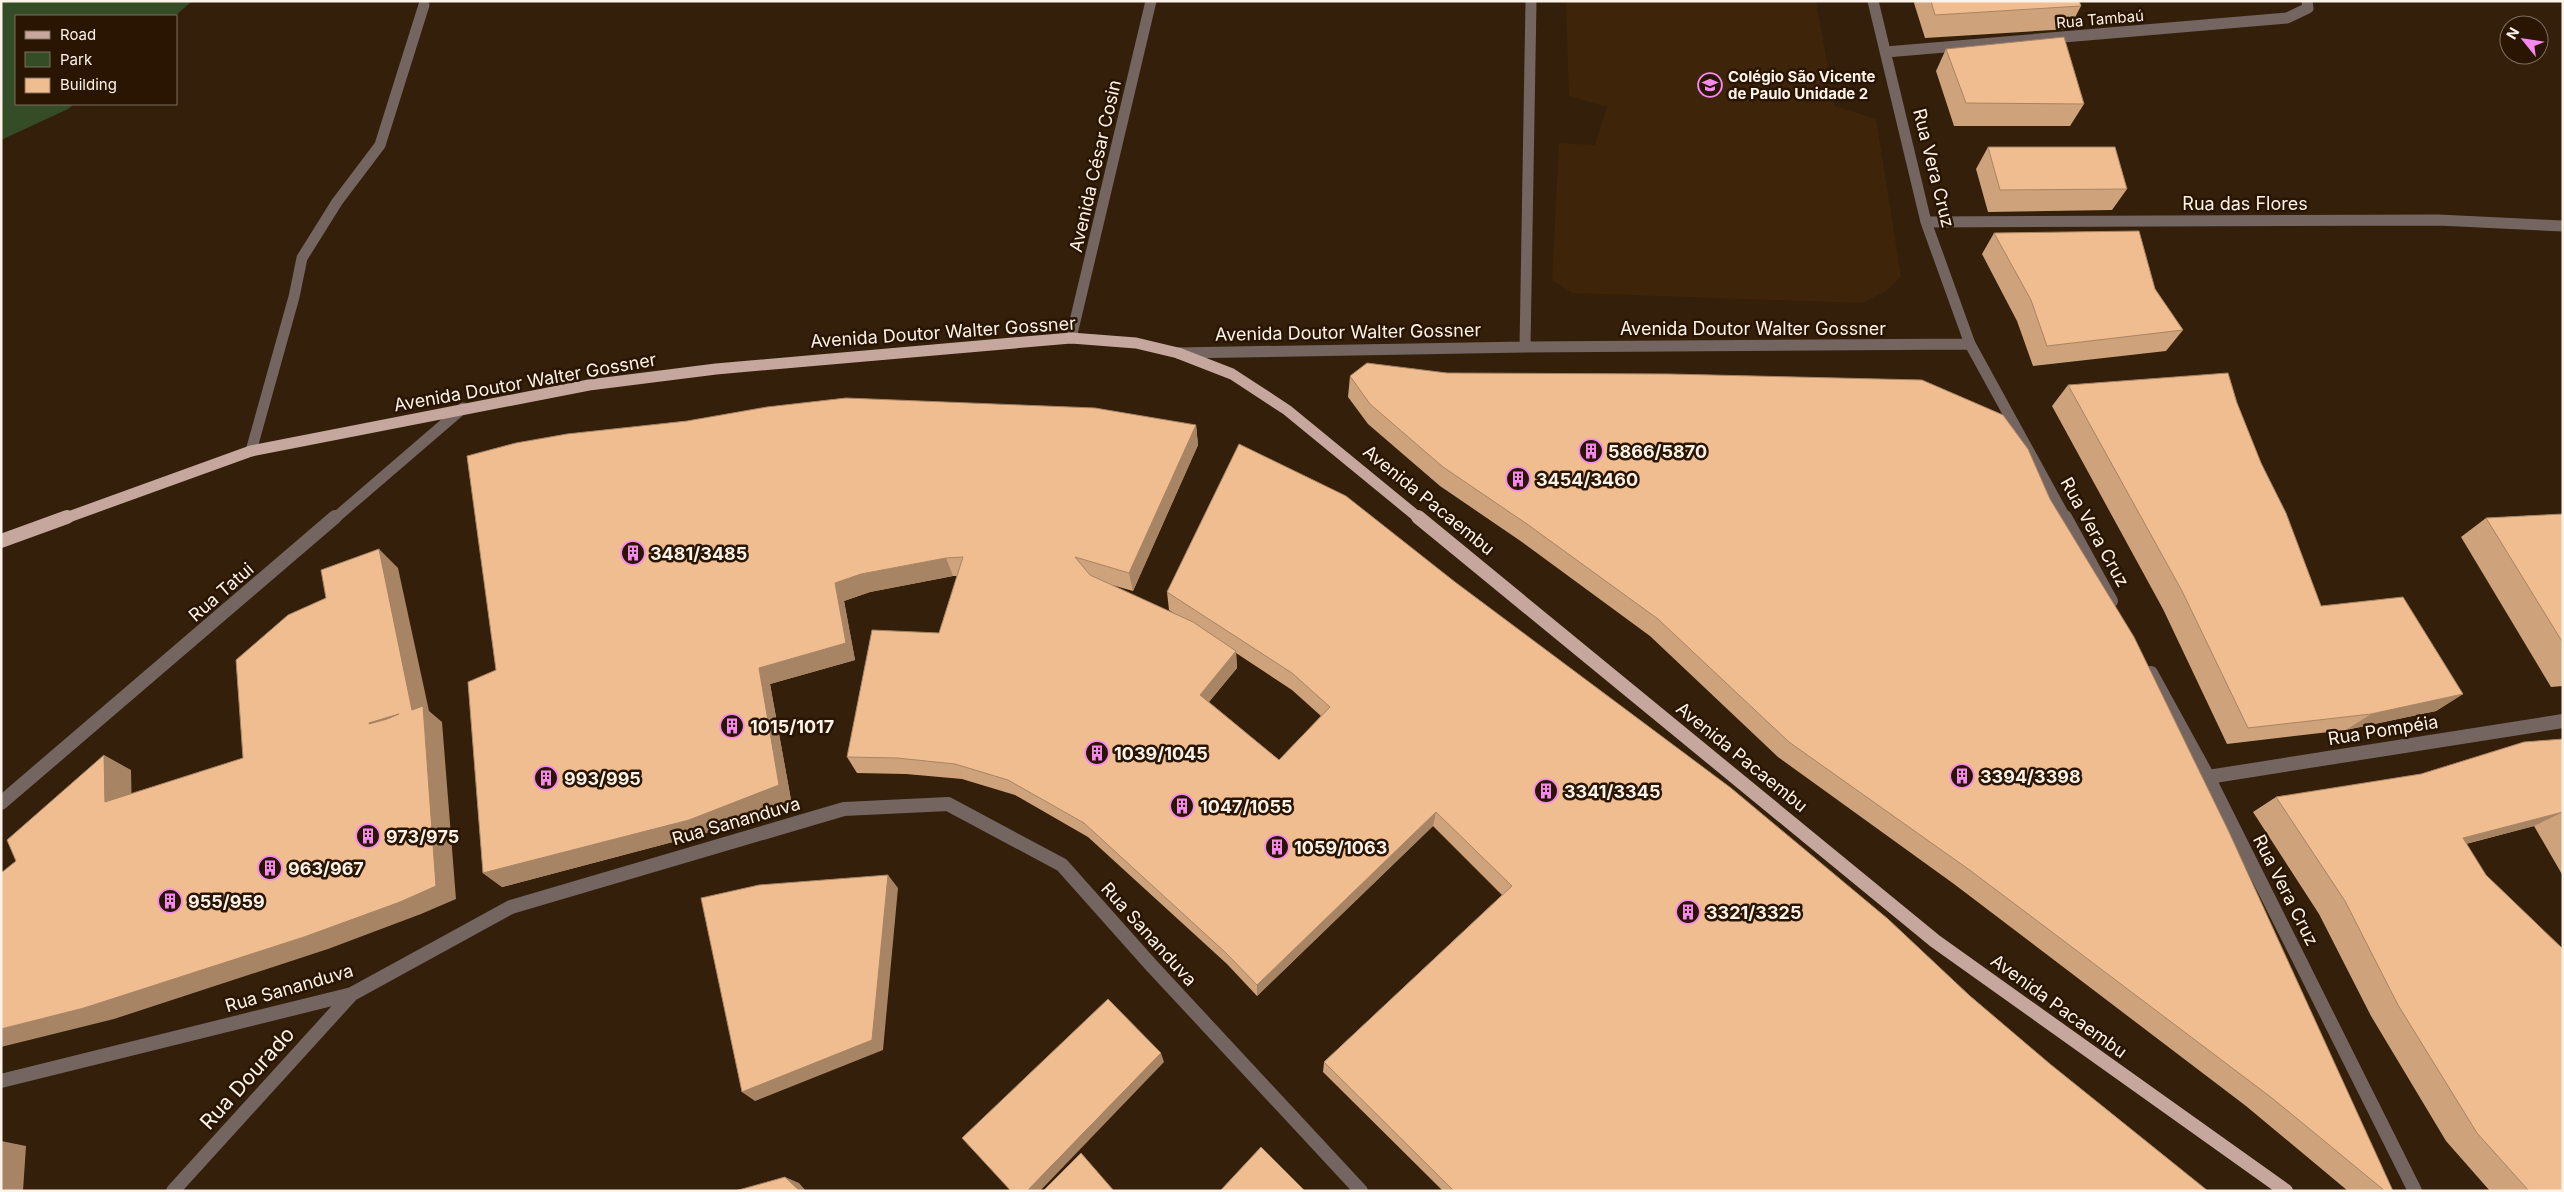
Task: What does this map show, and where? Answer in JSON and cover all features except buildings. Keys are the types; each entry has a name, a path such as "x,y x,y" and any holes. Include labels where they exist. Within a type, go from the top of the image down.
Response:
{"main road":[{"name":"Avenida Doutor Walter Gossner","path":"1,541 251,452 464,408 589,385 716,369 1071,338 1136,343 1178,353"},
{"name":"Avenida Pacaembu","path":"1178,353 1232,374 1287,410 1935,941 2286,1191"}],"street":[{"name":"Avenida César Cosin","path":"1071,338 1151,1"},
{"path":"1525,347 1531,1"},
{"name":"Rua Vera Cruz","path":"1873,1 1926,222 1970,344 2118,613"},
{"name":"Rua Tambaú","path":"1886,52 2287,18 2308,8 2307,1"},
{"path":"251,452 302,258 337,202 380,144 424,6"},
{"name":"Rua das Flores","path":"1926,222 2438,220 2563,226"},
{"name":"Avenida Doutor Walter Gossner","path":"1178,353 1525,347 1970,344"},
{"name":"Rua Tatui","path":"1,803 464,408"},
{"name":"Rua Vera Cruz","path":"2146,665 2208,777 2414,1191"},
{"name":"Rua Pompéia","path":"2208,777 2563,721"},
{"name":"Rua Sananduva","path":"1,1081 352,994 511,907 844,809 948,804 1062,865 1151,965 1361,1191"},
{"name":"Rua Dourado","path":"173,1191 352,994"}],"shaded area":[{"path":"1566,1 1816,1 1835,106 1876,119 1901,276 1886,291 1862,303 1573,293 1552,280 1559,143 1595,145 1607,107 1569,96"}],"green space":[{"path":"1,1 192,1 176,15 15,15 15,105 73,105 1,140"}],"place":[{"name":"Colégio São Vicente de Paulo Unidade 2","path":"1710,85"},
{"name":"5866/5870","path":"1591,451"},
{"name":"3454/3460","path":"1518,479"},
{"name":"3481/3485","path":"633,553"},
{"name":"1015/1017","path":"732,726"},
{"name":"1039/1045","path":"1097,753"},
{"name":"3394/3398","path":"1962,776"},
{"name":"993/995","path":"546,778"},
{"name":"3341/3345","path":"1546,791"},
{"name":"1047/1055","path":"1182,806"},
{"name":"973/975","path":"368,836"},
{"name":"1059/1063","path":"1277,847"},
{"name":"963/967","path":"270,868"},
{"name":"955/959","path":"170,901"},
{"name":"3321/3325","path":"1688,912"}]}
